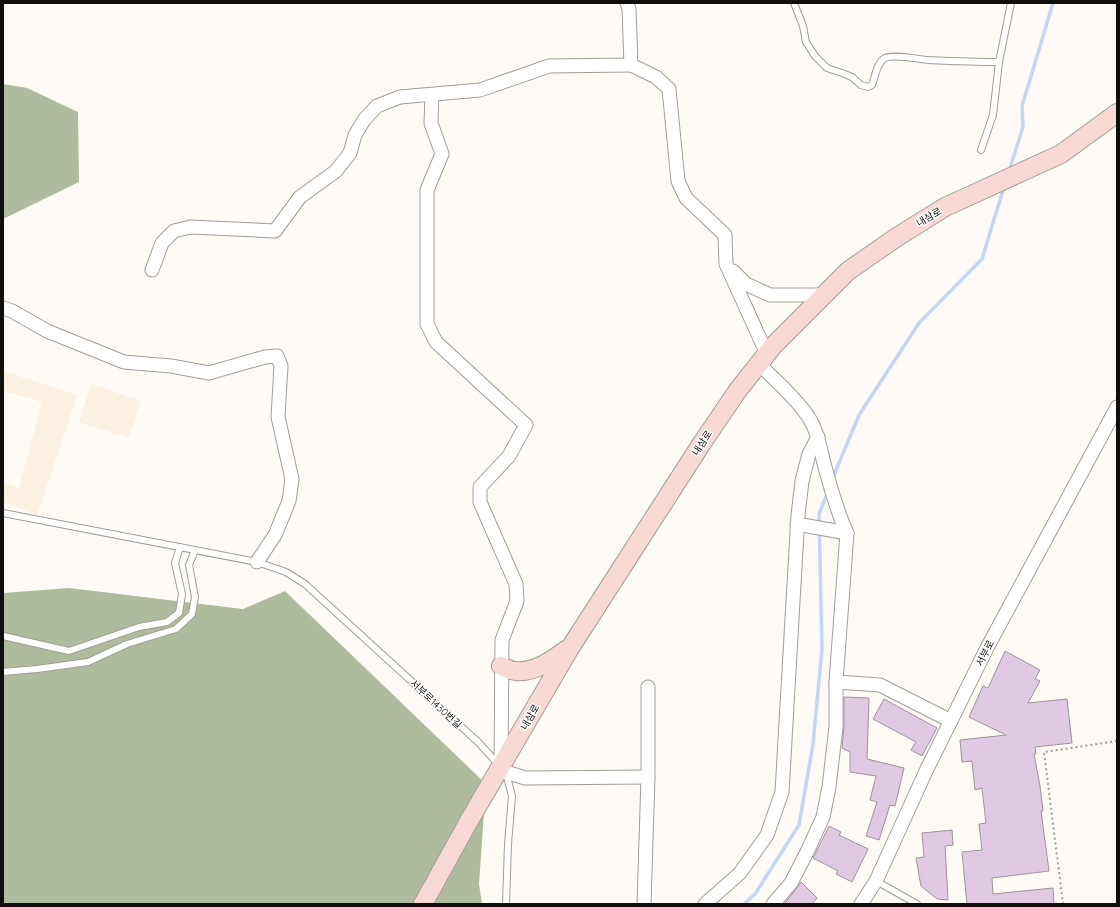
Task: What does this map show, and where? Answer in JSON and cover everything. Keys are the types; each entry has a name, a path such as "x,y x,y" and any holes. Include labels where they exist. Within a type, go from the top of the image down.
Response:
{"main road":[{"name":"내삼로","path":"423,904 470,819 503,769 571,646 702,443 738,390 778,341 848,271 897,237 945,207 1061,154 1117,113"},
{"path":"501,666 515,671 525,671 546,663 571,646"}],"street":[{"path":"627,3 629,9 631,66"},
{"path":"152,270 162,243 174,231 190,228 274,231 300,197 336,171 350,153 355,134 364,120 377,106 400,97 480,90 549,66 631,66 656,78 669,89 678,181 686,198 725,235 726,264 763,359 790,395 808,415 818,437 824,465 843,532 836,682 836,727 829,787 823,817 807,852 791,883 773,904"},
{"path":"432,95 430,123 442,154 427,190 427,324 436,342 526,424 509,456 480,487 480,502 516,584 517,601 502,640 501,666 503,769 526,778 648,777"},
{"path":"726,264 746,284 770,295 824,295"},
{"path":"3,308 12,311 47,331 124,362 171,366 209,373 265,356 277,356 281,366 278,417 292,479 289,501 276,535 257,562"},
{"name":"서부로","path":"861,904 876,881 923,778 987,648 1117,407"},
{"path":"705,904 740,873 767,835 782,792 797,524 802,481 809,454 818,437"},
{"path":"797,524 843,532"},
{"path":"836,682 880,685 951,721"},
{"path":"644,904 648,777 648,687"}],"lane":[{"path":"794,3 803,26 806,42 815,56 827,68 852,77 861,85 868,87 872,85 879,63 884,58 891,56 934,60 998,62"},
{"path":"981,150 993,115 998,62 1011,3"},
{"name":"서부로1430번길","path":"3,513 257,562 286,572 305,584 478,742 503,769 512,796 508,844 506,904"},
{"path":"3,636 69,651 139,627 167,622 179,613 182,594 175,563 180,547"},
{"path":"3,672 88,662 127,644 176,629 192,614 195,597 189,565 195,550"},
{"path":"876,881 917,904"}],"path":[{"path":"1063,904 1044,752 1117,740"}],"shaded area":[{"path":"3,371 77,395 37,515 3,502 3,482 19,488 42,402 3,391"},
{"path":"91,384 141,401 129,438 79,422"}],"green space":[{"path":"3,84 27,88 78,112 79,182 3,219"},
{"path":"69,588 243,609 285,591 486,784 479,884 482,904 3,904 3,593"}],"building":[{"path":"1005,651 1040,670 1035,679 1040,681 1028,703 1067,699 1072,743 1035,747 1036,754 1034,754 1040,786 1043,811 1041,811 1049,871 992,878 993,894 1053,888 1054,904 967,904 962,852 982,850 979,824 986,823 982,788 975,790 972,761 962,762 960,740 1006,735 969,717 983,686 988,688"},
{"path":"844,697 869,698 867,759 904,768 895,806 890,805 879,840 866,836 877,802 870,800 876,776 850,772 850,752 842,748"},
{"path":"884,699 937,728 922,756 911,750 916,742 873,719"},
{"path":"829,826 841,832 839,835 868,849 852,882 836,874 838,871 813,858"},
{"path":"952,830 953,845 945,846 948,900 937,899 921,886 916,858 924,857 922,833"},
{"path":"801,882 817,898 812,904 784,904 797,888"}],"waterway":[{"path":"1009,171 1023,127 1022,106 1053,3"},
{"path":"832,480 859,415 919,323 982,259 1004,187"},
{"path":"744,904 755,894 799,825 813,744 822,649 819,514 828,492"}]}
